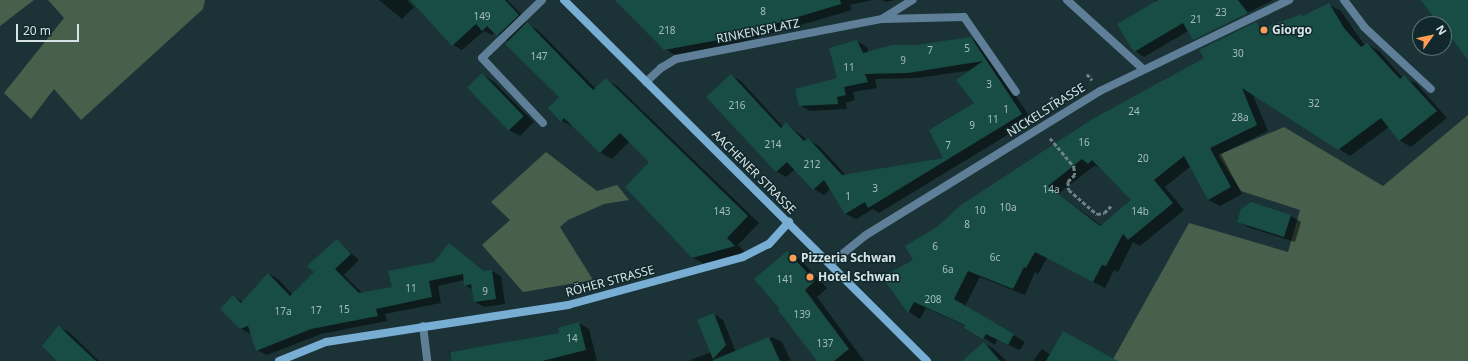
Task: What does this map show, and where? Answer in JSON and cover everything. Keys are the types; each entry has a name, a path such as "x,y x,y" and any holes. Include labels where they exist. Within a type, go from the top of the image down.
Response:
{"main road":[{"name":"AACHENER STRASSE","path":"564,0 789,222 927,361"},
{"name":"RÖHER STRASSE","path":"279,361 326,342 568,305 705,268 743,257 769,244 789,222"}],"street":[{"path":"542,0 482,58 543,123"},
{"name":"RINKENSPLATZ","path":"882,19 912,0"},
{"path":"1067,0 1143,69"},
{"name":"NICKELSTRASSE","path":"830,264 866,235 1100,91 1289,0"},
{"path":"1344,0 1364,27 1431,89"},
{"name":"RINKENSPLATZ","path":"646,82 661,68 676,59 882,19 964,17 1016,92"},
{"path":"423,326 427,361"}],"path":[{"path":"1042,126 1074,167 1075,174 1068,182 1069,190 1097,214 1104,213 1112,205"}],"green space":[{"path":"0,0 34,0 0,26"},
{"path":"48,0 205,0 203,9 81,120 54,89 31,119 4,93 64,18"},
{"path":"1468,115 1468,361 1112,361 1189,223 1288,252 1300,210 1241,191 1218,155 1284,127 1383,186"},
{"path":"546,152 597,191 617,185 629,200 604,204 568,220 560,227 593,280 523,292 482,245 510,220 491,202"}],"building":[{"path":"410,0 505,0 519,15 497,36 487,26 482,31 476,24 452,46"},
{"path":"615,0 840,0 841,4 724,39 664,50"},
{"path":"1158,0 1238,0 1248,13 1193,40 1183,23 1134,52 1117,24"},
{"path":"1421,0 1468,0 1468,60 1452,39 1452,16 1433,16"},
{"path":"1329,3 1344,28 1361,47 1367,43 1400,79 1404,75 1437,111 1399,141 1381,118 1338,150 1242,88 1257,125 1210,148 1231,187 1208,200 1184,156 1154,180 1173,203 1128,240 1123,234 1106,266 1102,265 1093,282 1035,252 1026,268 1024,267 1013,289 968,271 954,299 1014,334 1008,345 986,334 983,339 964,328 965,325 914,302 908,313 882,277 913,260 905,246 937,227 961,205 1091,120 1204,58 1199,50 1256,22 1261,29 1302,14 1303,16","holes":["1082,159 1088,164 1092,160 1131,200 1100,226 1048,186"]},
{"path":"527,22 593,90 606,78 748,216 727,238 735,246 692,258 625,187 649,162 620,133 600,153 564,118 561,122 548,108 559,97 505,44"},
{"path":"971,37 1022,114 868,208 865,202 845,214 824,180 813,190 787,162 776,172 706,97 731,74 781,128 786,122 804,141 808,138 842,175 943,158 929,130 974,103 956,80 983,61 908,73 865,74 868,82 844,87 846,95 837,97 838,104 799,106 795,89 837,78 829,48 857,40 863,53 892,45 916,45"},
{"path":"482,73 524,116 509,131 467,88"},
{"path":"1251,202 1291,215 1284,237 1237,222 1241,209"},
{"path":"337,239 351,254 335,269 359,293 392,287 388,271 434,262 449,243 484,271 492,270 496,299 474,302 471,284 464,286 463,274 429,281 432,297 376,309 378,316 311,329 256,351 248,326 240,329 220,309 233,295 241,303 268,273 290,296 314,272 307,266"},
{"path":"787,251 815,281 805,290 849,349 834,361 817,361 778,310 779,308 754,279"},
{"path":"714,313 726,345 713,359 697,320"},
{"path":"579,322 586,350 542,361 451,361 450,352 559,333 558,328"},
{"path":"59,325 96,361 57,361 42,346"},
{"path":"1063,331 1118,361 1046,361"},
{"path":"769,337 780,361 713,361 713,360"},
{"path":"984,342 1000,361 962,361"}],"place":[{"name":"Giorgo","path":"1264,30"},
{"name":"Pizzeria Schwan","path":"793,258"},
{"name":"Hotel Schwan","path":"810,277"}]}
